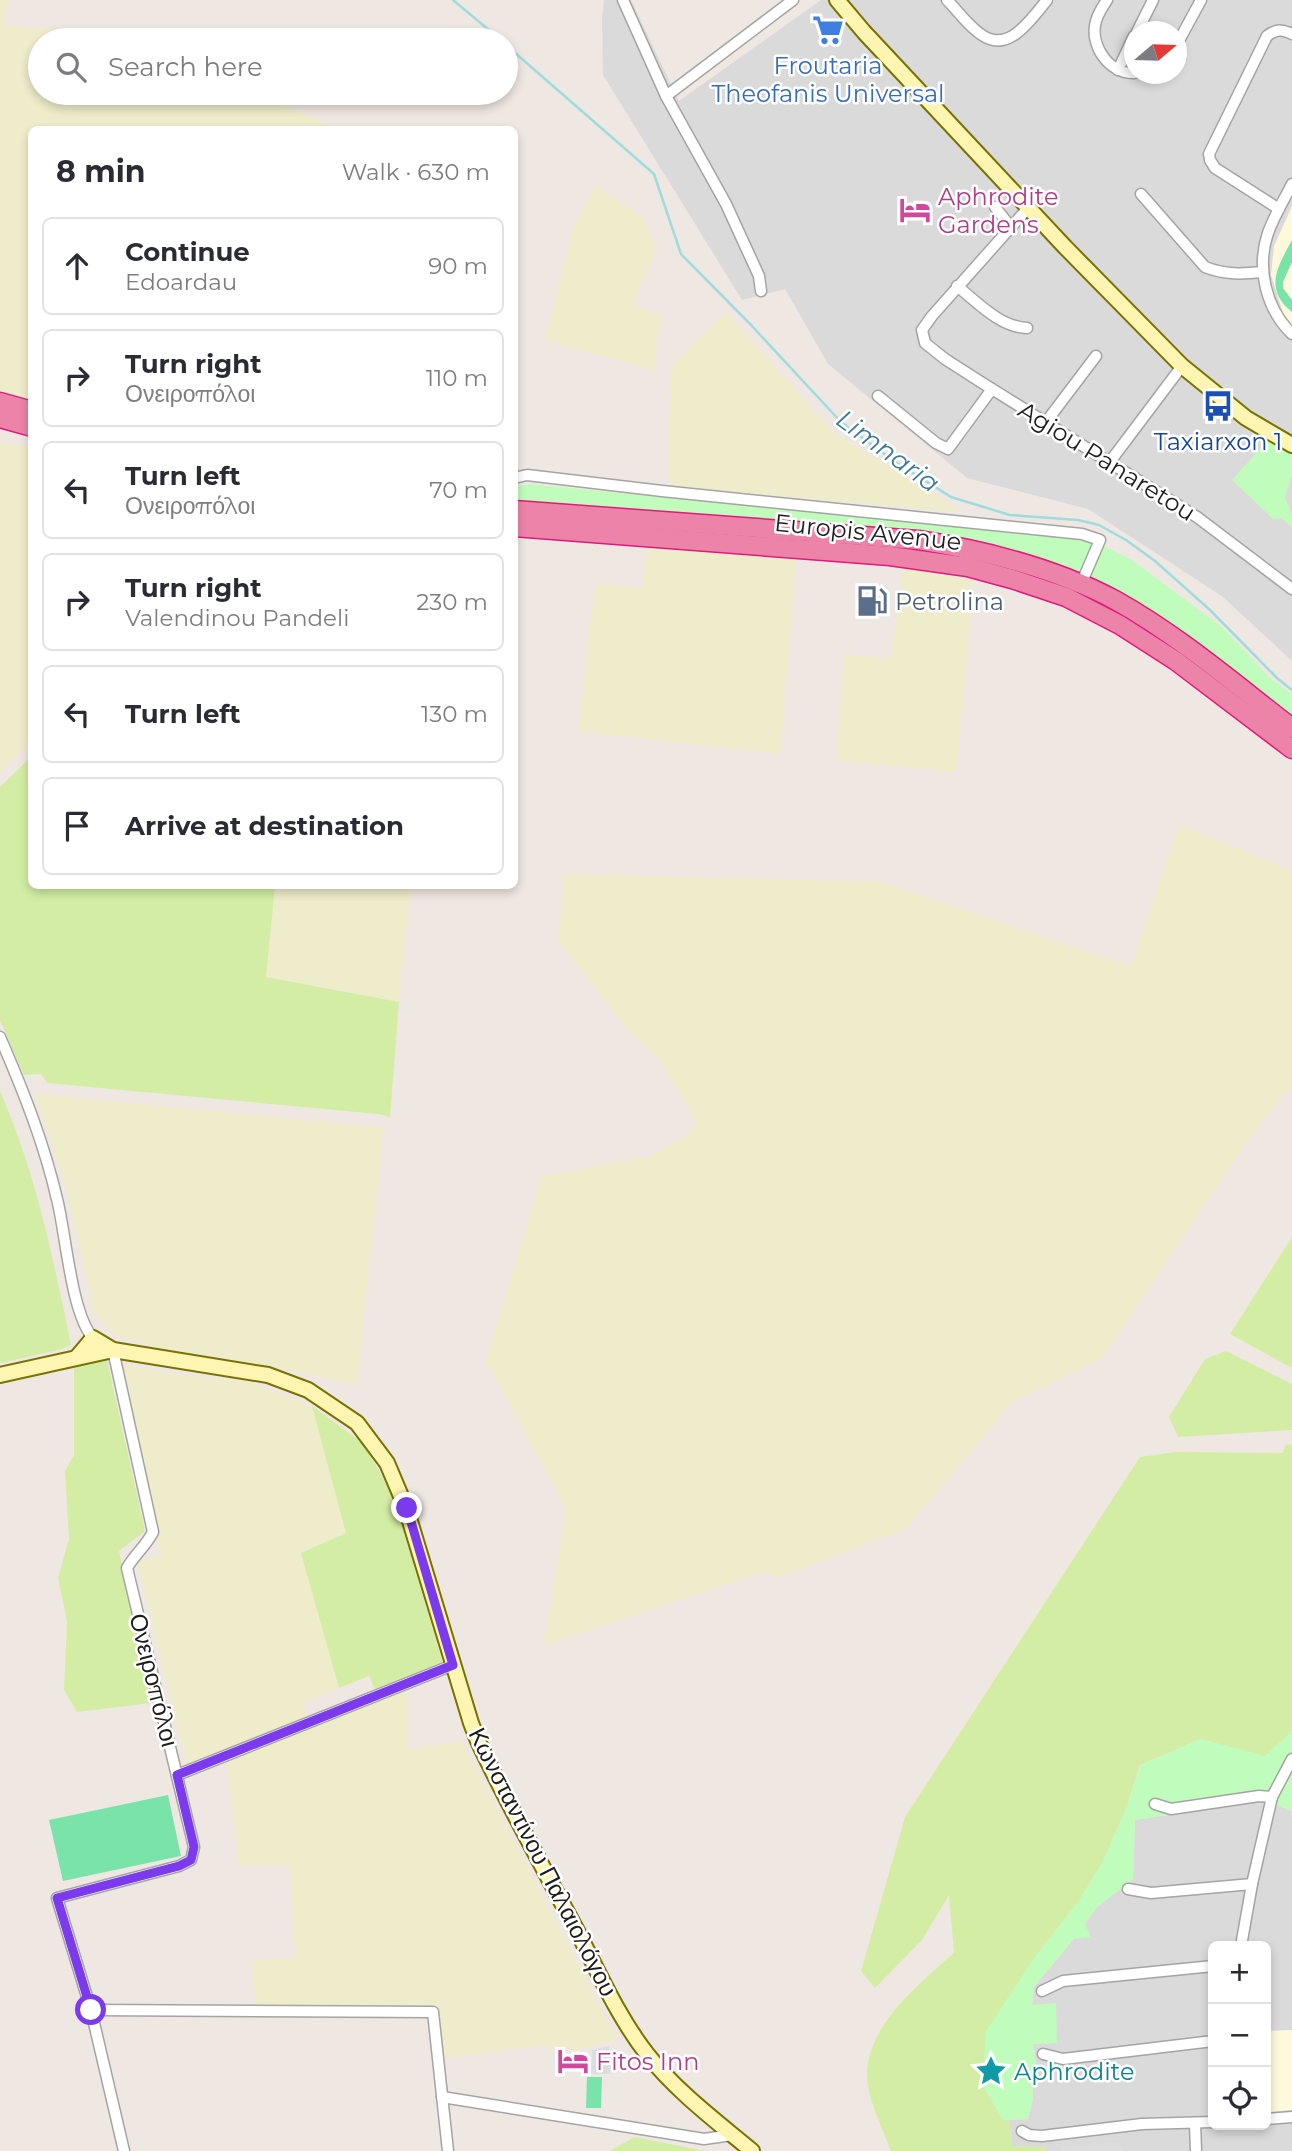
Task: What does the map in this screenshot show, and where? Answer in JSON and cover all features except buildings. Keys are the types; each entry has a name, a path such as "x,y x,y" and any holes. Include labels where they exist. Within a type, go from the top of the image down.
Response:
{"highway":[{"path":"0,402 28,410"},
{"path":"0,418 28,426"},
{"name":"Europis Avenue","path":"518,510 918,540 952,545 1031,566 1115,600 1163,631 1292,728"},
{"name":"Europis Avenue","path":"518,527 890,556 968,567 1012,579 1066,597 1120,625 1176,661 1292,749"}],"street":[{"path":"623,0 666,96 726,204 759,276 761,291"},
{"path":"666,96 793,0"},
{"path":"837,0 1028,208 1182,366 1246,418 1292,445"},
{"path":"947,0 981,35 1004,40 1016,35 1046,0"},
{"path":"1107,0 1096,21 1094,40 1110,65 1124,72"},
{"path":"1142,21 1153,0"},
{"path":"1187,27 1201,0"},
{"path":"1279,209 1215,168 1209,154 1267,36 1275,30 1285,30 1292,34"},
{"path":"1118,69 1124,57"},
{"path":"1292,184 1267,236 1263,272 1274,310 1292,334"},
{"path":"1141,194 1205,267 1233,275 1263,272"},
{"path":"995,207 1010,226"},
{"path":"1027,328 1006,324 957,286 1028,208"},
{"name":"Agiou Panaretou","path":"957,286 922,330 925,343 945,359 1197,517 1292,589"},
{"path":"1046,422 1096,356"},
{"path":"1109,463 1182,366"},
{"path":"878,396 936,443 948,449 992,389"},
{"path":"518,477 527,475 1082,534 1100,540 1081,584"},
{"path":"0,1037 28,1101 57,1198 81,1319 93,1338 113,1350"},
{"path":"77,1357 93,1338"},
{"path":"0,1375 113,1350"},
{"name":"Ονειροπόλοι","path":"91,2010 57,1898 179,1866 191,1860 194,1847 127,1568 147,1544 153,1532 113,1350"},
{"name":"Κωνσταντίνου Παλαιολόγου","path":"113,1350 268,1374 308,1390 357,1423 387,1463 407,1508 471,1723 490,1767 633,2034 665,2074 752,2151"},
{"path":"177,1775 453,1665"},
{"path":"1242,1941 1272,1797 1292,1759"},
{"path":"1155,1804 1171,1809 1259,1796 1272,1797"},
{"path":"1128,1889 1151,1893 1252,1884"},
{"path":"1042,1991 1063,1981 1208,1966"},
{"path":"124,2151 91,2010 433,2012 448,2151"},
{"path":"1043,2054 1063,2059 1208,2043"},
{"path":"442,2096 704,2139 732,2135"},
{"path":"1271,2119 1292,2117"},
{"path":"1022,2131 1029,2135 1042,2136 1142,2124 1208,2122"},
{"path":"1195,2123 1196,2151"}],"shaded area":[{"path":"0,0 8,0 4,26 41,28 28,28 28,105 284,105 332,126 28,126 28,401 0,394"},
{"path":"604,0 631,0 679,101 821,0 1292,0 1292,661 1223,597 1088,509 967,478 828,364 785,289 742,300 603,75"},
{"path":"595,186 642,217 657,248 633,304 660,316 655,371 545,340 573,227"},
{"path":"1292,206 1292,326 1283,313 1271,275 1274,246"},
{"path":"726,312 835,434 964,512 669,487 671,367"},
{"path":"0,442 28,446 28,740 26,747 0,772"},
{"path":"647,547 796,558 781,754 578,731 595,584 642,588"},
{"path":"903,568 973,579 957,772 836,760 844,655 891,658"},
{"path":"1179,825 1292,870 1292,1085 1250,1137 1103,1357 1012,1402 906,1529 778,1578 764,1572 544,1646 566,1508 486,1361 541,1177 650,1156 686,1136 697,1122 659,1059 630,1033 558,941 564,874 881,882 1131,966"},
{"path":"275,889 411,889 399,1002 266,977"},
{"path":"35,1094 384,1128 357,1385 274,1367 182,1356 113,1334 95,1314 67,1190"},
{"path":"117,1363 160,1372 249,1382 312,1406 346,1533 301,1553 339,1688 304,1703 309,1727 407,1687 408,1749 462,1741 617,2039 579,2050 540,2046 439,2059 433,2011 256,2006 252,1961 295,1958 290,1865 239,1866 226,1750 187,1765 137,1562 161,1555"},
{"path":"1264,1800 1292,1811 1292,2151 1045,2151 1045,2147 1012,2147 1009,2120 1028,2119 1033,2098 1031,2069 1036,2066 1033,2044 1057,2043 1032,2005 1034,1987 1096,1908 1133,1879 1135,1820"},
{"path":"1292,2030 1292,2110 1271,2112 1271,2031"},
{"path":"609,2046 610,2074 591,2074 592,2050"},
{"path":"1119,2142 1125,2151 1063,2151 1060,2147"}],"green space":[{"path":"1292,240 1292,262 1283,288 1292,300 1292,312 1278,295 1276,277"},
{"path":"1269,439 1292,454 1292,475 1285,498 1292,514 1292,527 1281,518 1273,519 1232,480"},
{"path":"529,484 1016,532 1084,536 1132,560 1222,627 1271,679 1292,694 1292,720 1107,590 949,543 518,503 518,486"},
{"path":"28,760 28,889 275,889 266,977 399,1002 390,1117 47,1083 41,1074 24,1075 0,1020 0,787"},
{"path":"0,1091 34,1184 71,1345 0,1363"},
{"path":"1292,1237 1292,1368 1230,1334"},
{"path":"1226,1351 1292,1384 1292,1430 1178,1437 1169,1417 1205,1359"},
{"path":"107,1360 145,1531 119,1551 152,1703 77,1712 64,1690 67,1621 58,1578 69,1539 65,1471 74,1455 74,1368"},
{"path":"312,1406 364,1444 393,1496 443,1664 375,1689 369,1676 339,1688 301,1553 346,1533"},
{"path":"1292,1444 1292,1731 1265,1757 1201,1739 1140,1765 1126,1809 1103,1861 1079,1901 1035,1957 1003,2120 1009,2120 1012,2146 1046,2147 1045,2151 891,2151 869,2092 867,2073 870,2055 876,2038 898,2006 954,1953 949,1895 922,1940 875,1988 861,1971 905,1817 1140,1457 1175,1452 1282,1453 1286,1445"},
{"path":"1292,1731 1292,1811 1264,1800 1135,1820 1133,1879 1096,1908 1085,1924 1091,1937 1074,1939 1034,1987 1032,2005 1056,2003 1057,2043 1033,2044 1036,2066 1031,2069 1033,2098 1028,2119 1003,2120 982,2085 986,2031 1035,1957 1079,1901 1103,1861 1126,1809 1141,1765 1201,1739 1265,1756"},
{"path":"168,1795 181,1856 63,1881 49,1820"},
{"path":"587,2077 602,2077 601,2108 586,2108"},
{"path":"635,2137 705,2151 609,2151"}],"waterway":[{"name":"Limnaria","path":"453,0 487,28"},
{"name":"Limnaria","path":"518,55 654,174 681,254 841,422 894,461 951,497 1010,515 1078,520 1099,525 1126,540 1155,561 1210,610 1292,690"}],"place":[{"name":"Froutaria Theofanis Universal","path":"828,30"},
{"name":"Aphrodite Gardens","path":"915,210"},
{"name":"Taxiarxon 1","path":"1218,406"},
{"name":"Petrolina","path":"872,601"},
{"name":"Fitos Inn","path":"573,2061"},
{"name":"Aphrodite","path":"991,2071"}],"route":[{"path":"91,2010 57,1898 179,1866 191,1860 194,1847 177,1775 453,1665 407,1508"}]}
